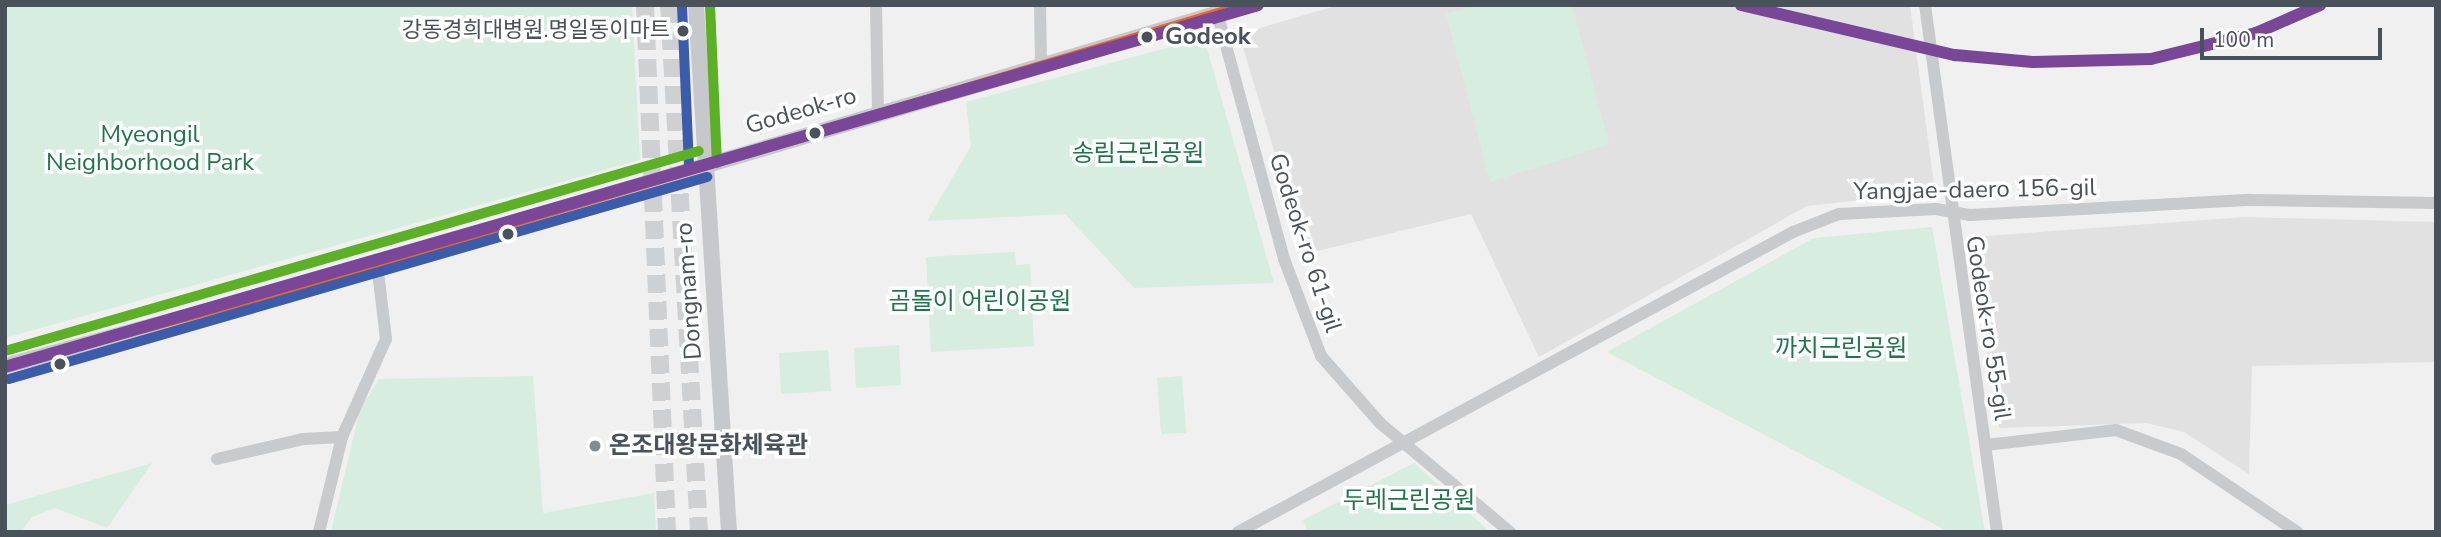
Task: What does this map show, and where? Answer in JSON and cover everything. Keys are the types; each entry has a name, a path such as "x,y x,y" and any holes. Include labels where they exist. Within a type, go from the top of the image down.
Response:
{"main road":[{"name":"Dongnam-ro","path":"696,5 703,164 729,532"},
{"name":"Godeok-ro","path":"5,366 377,263 1215,10 1246,5"}],"street":[{"path":"876,5 878,112"},
{"path":"1040,5 1041,64"},
{"name":"Godeok-ro 55-gil","path":"1925,5 1950,212 1997,532"},
{"name":"Godeok-ro 61-gil","path":"1215,10 1301,314 1351,396 1510,532"},
{"name":"Yangjae-daero 156-gil","path":"1238,532 1793,232 1839,214 2251,200 2436,203"},
{"path":"319,532 342,437 386,339 377,263"},
{"path":"1986,445 2116,430 2181,454 2297,532"},
{"path":"217,459 303,439 342,437"}],"shaded area":[{"path":"1339,5 1910,5 1935,192 1807,206 1539,357 1471,214 1305,254 1239,34"},
{"path":"2245,217 2436,222 2436,362 2252,366 2249,474 2184,432 2146,423 1999,428 1972,237"}],"green space":[{"name":"Myeongil Neighborhood Park","path":"5,5 632,5 640,160 5,338"},
{"path":"1479,5 1572,5 1609,144 1490,182 1446,14"},
{"name":"송림근린공원","path":"1204,38 1274,283 1134,288 1065,214 927,221 971,146 966,102"},
{"name":"까치근린공원","path":"1932,227 1985,532 1949,532 1607,352 1814,238"},
{"name":"곰돌이 어린이공원","path":"1015,252 1016,265 1030,264 1034,346 931,352 926,257"},
{"path":"899,345 901,385 856,388 854,348"},
{"path":"828,350 831,391 781,394 779,353"},
{"path":"533,376 543,513 654,493 656,532 331,532 360,409 379,379"},
{"path":"1182,376 1186,433 1161,434 1157,378"},
{"path":"152,463 107,528 55,508 32,517 21,532 5,532 5,505"},
{"name":"두레근린공원","path":"1414,463 1490,532 1308,532 1303,520"}],"tunnel":[{"path":"645,5 667,532"},
{"path":"669,5 699,532"}],"transit line":[{"path":"710,5 717,163"},
{"path":"5,366 321,280 1245,5"},
{"path":"5,367 1258,5"},
{"path":"1741,5 1955,55 2033,62 2151,59 2256,33 2320,5"},
{"path":"682,6 689,165"},
{"path":"5,351 699,151"},
{"path":"9,379 707,177"}],"place":[{"name":"강동경희대병원.명일동이마트","path":"683,31"},
{"name":"Godeok","path":"1147,37"},
{"name":"온조대왕문화체육관","path":"595,446"}]}
